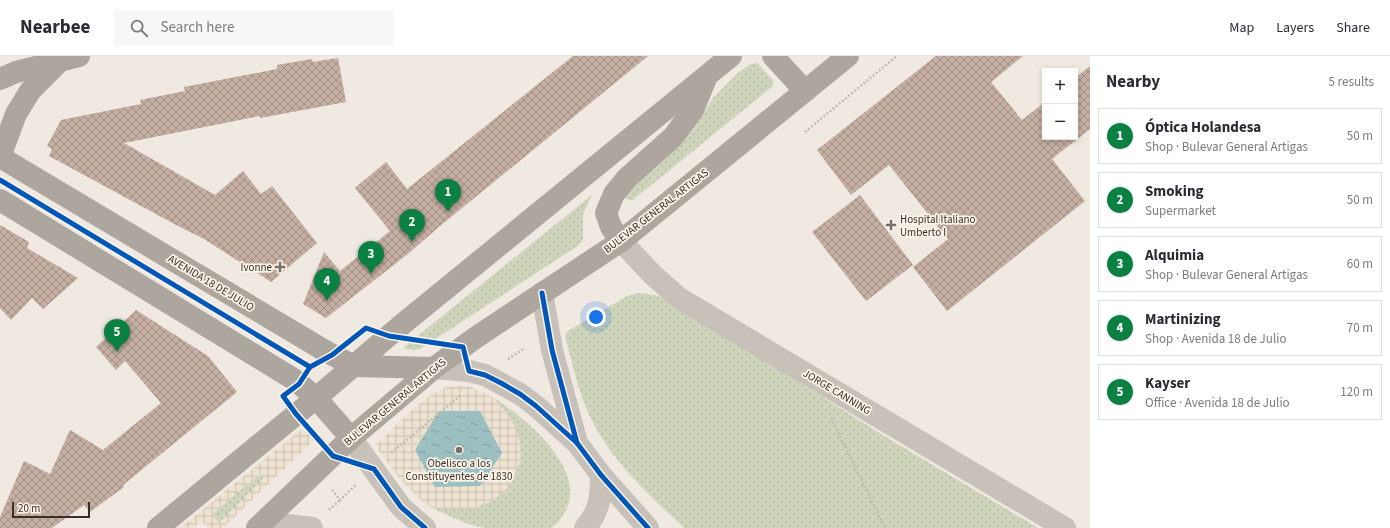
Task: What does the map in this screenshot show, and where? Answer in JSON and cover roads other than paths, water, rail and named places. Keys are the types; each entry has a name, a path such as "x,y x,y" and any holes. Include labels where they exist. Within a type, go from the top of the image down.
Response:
{"main road":[{"path":"158,528 406,322 731,56"},
{"path":"773,56 805,91"},
{"name":"BULEVAR GENERAL ARTIGAS","path":"261,525 351,438 434,368 475,338 621,240 848,56"},
{"path":"0,79 16,72 70,59"},
{"path":"0,157 16,114 30,91 70,59"},
{"path":"621,240 611,228 606,213 614,194 627,178 677,131 693,110 707,76"},
{"name":"AVENIDA 18 DE JULIO","path":"0,157 327,352 354,366 434,368"},
{"path":"0,200 295,380 316,398 351,438"}],"street":[{"name":"JORGE CANNING","path":"621,240 653,275 679,298 1065,528"},
{"path":"542,293 552,350 577,443"},
{"path":"434,368 469,371 485,375 520,394 536,406 577,443 600,475 648,528"},
{"path":"351,438 401,507 425,528"},
{"path":"585,528 597,509 600,493 600,475"},
{"path":"261,525 318,521"}],"water":[{"path":"439,411 480,411 502,453 480,486 435,487 415,450"}],"place":[{"name":"Óptica Holandesa","path":"448,212"},
{"name":"Hospital Italiano Umberto I","path":"891,225"},
{"name":"Smoking","path":"412,242"},
{"name":"Ivonne","path":"280,267"},
{"name":"Alquimia","path":"371,274"},
{"name":"Martinizing","path":"327,301"},
{"name":"Kayser","path":"117,352"},
{"name":"Obelisco a los Constituyentes de 1830","path":"459,450"}]}
